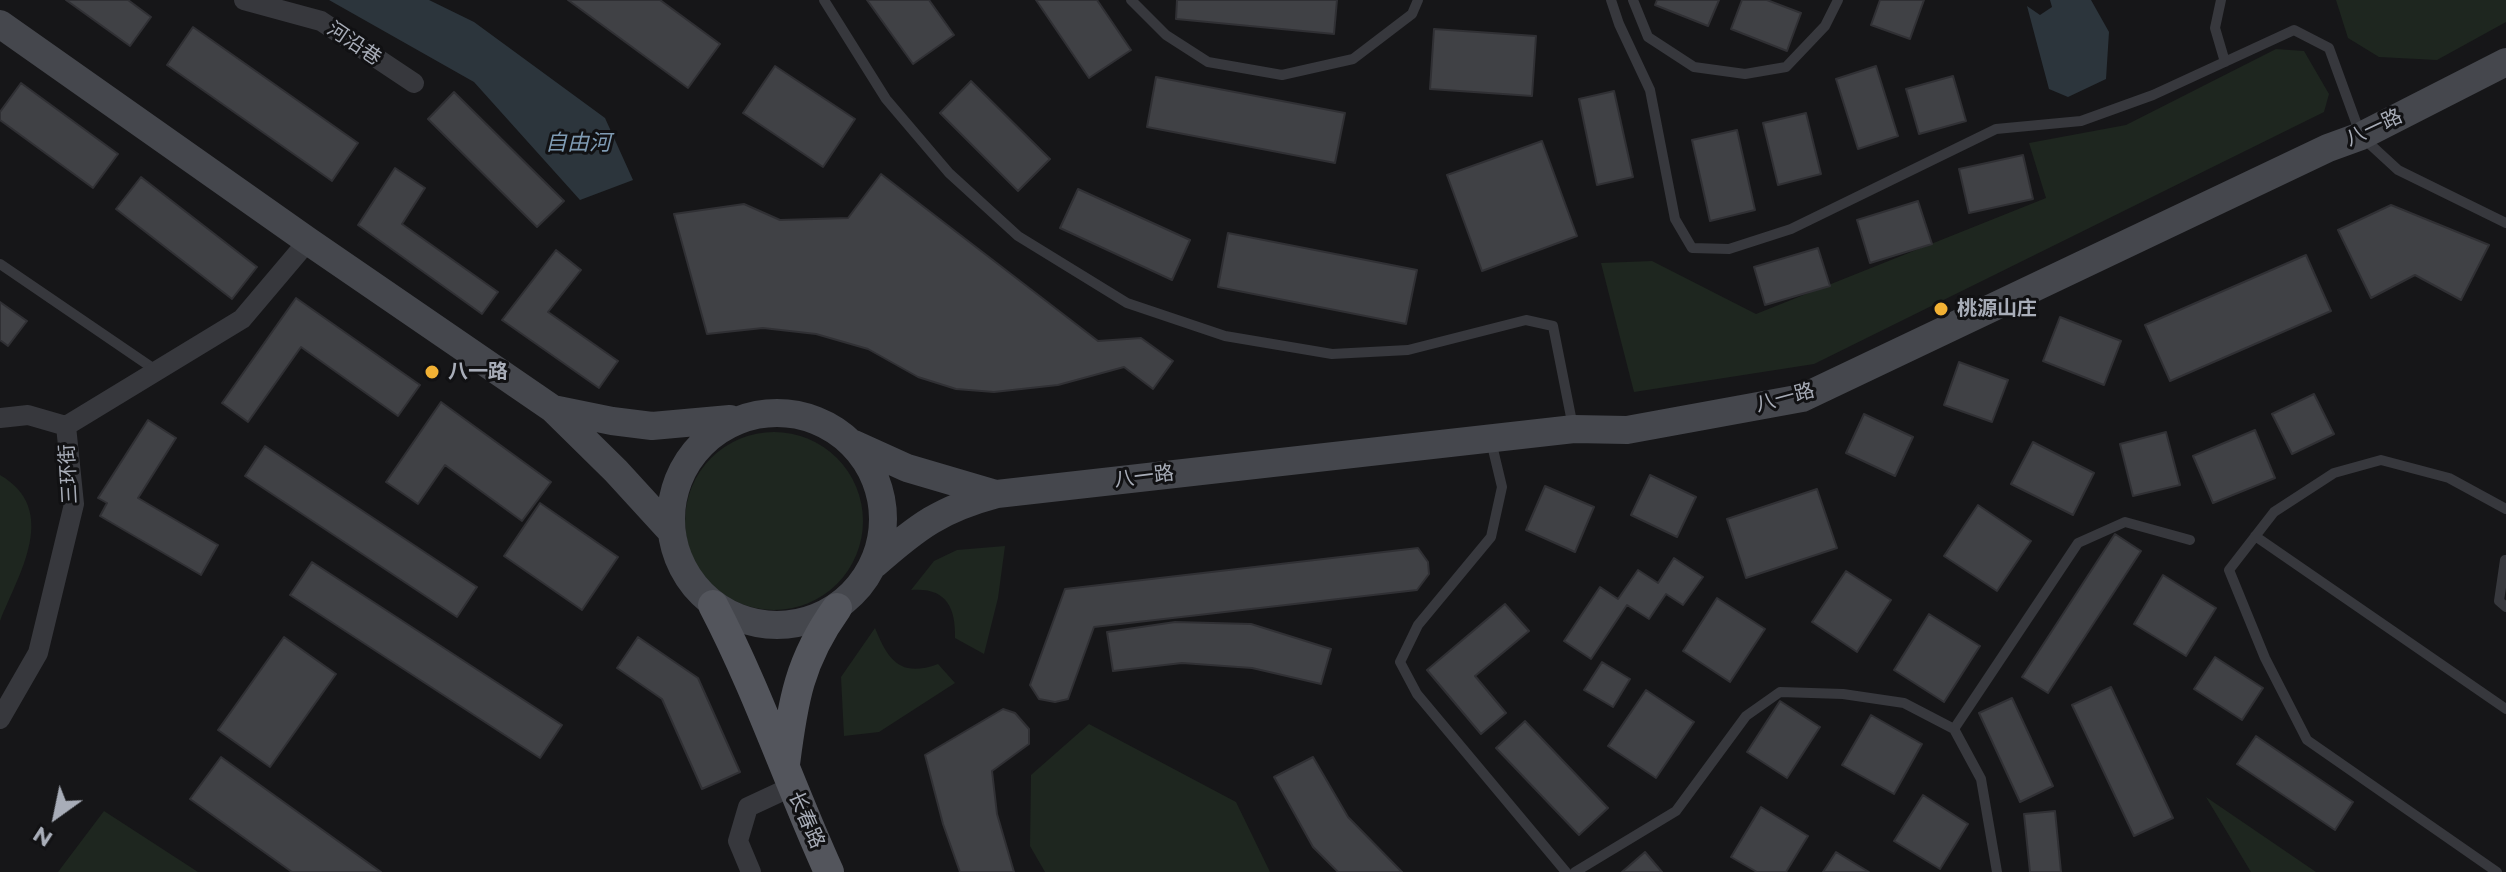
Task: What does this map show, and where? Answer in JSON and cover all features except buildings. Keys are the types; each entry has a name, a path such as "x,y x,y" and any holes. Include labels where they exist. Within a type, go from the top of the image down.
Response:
{"main road":[{"path":"0,24 553,409 670,530"},
{"name":"八一路","path":"997,494 1574,429 1627,430 1802,398 2328,148 2361,136 2506,62"},
{"path":"553,409 652,426 698,424 779,411 823,422 854,444 907,468 997,494"},
{"path":"743,417 714,431 684,464 671,498 670,530 674,551 693,586 713,605 755,624 803,623 837,608"},
{"path":"788,776 798,680 816,637 837,608 862,585 875,564 884,533 884,504 874,472 854,444"},
{"path":"875,564 927,521 959,504 997,494"},
{"name":"长春路","path":"713,605 730,637 829,872"}],"street":[{"name":"河沿巷","path":"244,0 321,21 414,83"},
{"name":"三环街","path":"0,719 38,653 74,504 66,426 242,319 308,241"},
{"path":"0,418 28,415 66,426"},
{"path":"751,872 738,841 748,807 788,776"}],"lane":[{"path":"824,0 886,99 949,173 1018,236 1127,303 1225,336 1332,354 1408,350 1526,320 1553,326 1574,429"},
{"path":"1131,0 1166,35 1208,62 1282,75 1353,59 1412,14 1418,0"},
{"path":"1611,0 1650,90 1675,219 1692,248 1729,249 1791,229 1996,129 2081,121 2153,95 2294,30 2329,48 2361,136 2398,170 2506,223"},
{"path":"1633,0 1648,37 1694,67 1745,74 1786,67 1825,26 1838,0"},
{"path":"2221,0 2215,28 2225,62"},
{"path":"0,264 157,371"},
{"path":"1491,438 1502,487 1491,537 1418,625 1400,662 1417,694 1566,872"},
{"path":"2497,872 2307,740 2265,658 2229,570 2274,512 2334,473 2381,460 2449,478 2506,509"},
{"path":"1954,729 2078,543 2125,522 2190,540"},
{"path":"2255,536 2506,709"},
{"path":"2505,560 2499,601 2506,607"},
{"path":"1575,872 1676,811 1746,716 1780,692 1843,694 1904,703 1954,729 1981,779 1997,872"}],"shaded area":[{"path":"2336,0 2506,0 2506,22 2437,60 2379,57 2348,38"},
{"path":"2276,49 2304,51 2329,94 2324,112 1814,364 1634,392 1601,263 1652,261 1756,314 2046,198 2029,143 2126,125"},
{"path":"774,432 808,439 837,458 856,487 863,521 856,555 837,584 808,603 774,610 740,603 711,584 692,555 685,521 692,487 711,458 740,439"},
{"path":"0,475 18,489 28,506 31,524 24,563 0,621"},
{"path":"1005,546 998,598 984,654 955,638 950,608 940,595 911,590 934,561 957,550"},
{"path":"875,628 885,649 897,663 914,669 938,664 955,683 879,732 844,736 841,677"},
{"path":"1089,724 1236,802 1270,872 1045,872 1030,846 1031,775"},
{"path":"2206,797 2316,872 2251,872"},
{"path":"104,811 198,872 58,872"}],"water":[{"name":"自由河","path":"329,0 429,0 474,22 605,118 633,180 580,200 474,82"},
{"path":"2050,0 2091,0 2109,32 2106,79 2068,97 2049,89 2027,6 2040,15 2052,7"}],"place":[{"name":"桃源山庄","path":"1941,309"},
{"name":"八一路","path":"432,372"}]}
